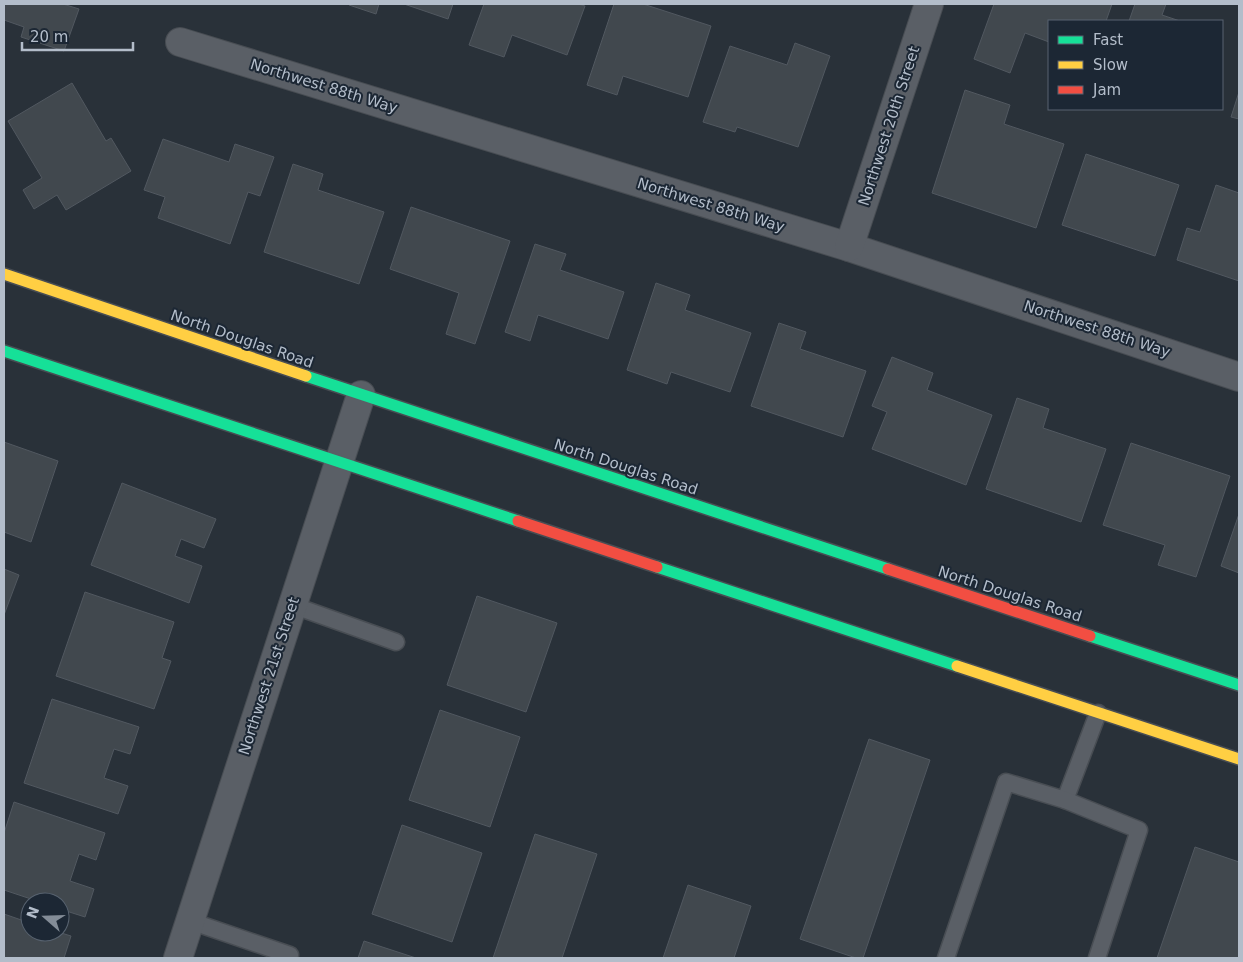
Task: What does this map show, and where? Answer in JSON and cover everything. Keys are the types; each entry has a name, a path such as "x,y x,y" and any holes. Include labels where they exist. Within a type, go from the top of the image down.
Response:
{"main road":[{"name":"North Douglas Road","path":"4,274 361,395 1239,685"},
{"path":"4,351 1239,760"}],"street":[{"name":"Northwest 20th Street","path":"849,247 929,4"},
{"name":"Northwest 88th Way","path":"180,42 849,247 1239,377"},
{"name":"Northwest 21st Street","path":"178,958 361,395"}],"lane":[{"path":"292,605 396,642"},
{"path":"1064,800 1098,713"},
{"path":"946,958 1006,782 1064,800 1139,830 1097,958"},
{"path":"190,921 290,955"}],"building":[{"path":"4,4 63,4 79,9 64,51 21,37 24,27 4,20"},
{"path":"349,4 379,4 376,14"},
{"path":"404,4 453,4 448,19"},
{"path":"484,4 578,4 585,6 567,55 512,35 504,57 469,45"},
{"path":"614,4 643,4 711,26 688,97 623,76 617,95 587,85"},
{"path":"994,4 1112,4 1106,20 1048,20 1048,42 1025,33 1010,73 974,59"},
{"path":"1135,4 1166,4 1162,15 1177,20 1129,20"},
{"path":"795,43 830,56 798,147 737,127 735,132 703,122 730,46 787,65"},
{"path":"72,83 106,141 111,138 131,171 66,210 57,195 34,209 23,190 42,178 8,121"},
{"path":"965,90 1010,105 1004,124 1064,144 1036,228 932,193"},
{"path":"1239,92 1239,119 1231,117"},
{"path":"163,139 229,162 235,144 274,157 260,196 248,192 230,244 158,218 165,197 144,190"},
{"path":"1086,154 1179,185 1155,256 1062,225"},
{"path":"293,164 323,174 318,190 384,212 359,284 264,252"},
{"path":"1216,185 1239,193 1239,281 1177,260 1187,228 1200,232"},
{"path":"411,207 510,241 475,344 446,334 459,293 390,269"},
{"path":"535,244 566,254 560,270 624,292 608,339 538,315 530,341 505,332"},
{"path":"656,283 690,295 685,310 751,333 730,392 671,372 667,384 627,370"},
{"path":"779,323 806,332 800,349 866,371 843,437 751,406"},
{"path":"892,357 933,373 927,390 992,415 966,485 872,449 887,412 872,406"},
{"path":"1017,398 1049,409 1043,428 1106,449 1081,522 986,489"},
{"path":"4,442 58,461 31,542 4,532"},
{"path":"1131,443 1230,476 1196,577 1158,565 1165,545 1103,525"},
{"path":"122,483 216,519 204,548 181,539 175,556 202,566 189,603 91,565"},
{"path":"1239,514 1239,573 1221,566"},
{"path":"4,569 19,575 4,615"},
{"path":"85,592 174,622 162,658 171,661 154,709 56,676"},
{"path":"477,596 557,623 526,712 447,685"},
{"path":"52,699 139,727 130,754 114,749 104,778 128,786 118,814 24,783"},
{"path":"440,710 520,737 490,827 409,800"},
{"path":"869,739 930,760 863,958 856,958 800,939"},
{"path":"14,802 105,833 96,860 79,854 70,881 94,889 85,917 70,912 70,892 20,892 20,895 4,890 4,833"},
{"path":"402,825 482,853 452,942 372,914"},
{"path":"535,834 597,854 562,958 493,958"},
{"path":"1195,847 1239,862 1239,958 1157,958"},
{"path":"688,885 751,906 734,958 663,958"},
{"path":"4,914 20,920 20,942 69,942 64,958 4,958"},
{"path":"364,941 416,958 358,958"}],"traffic: fast":[{"path":"4,351 518,521"},
{"path":"306,376 888,569"},
{"path":"657,567 957,666"},
{"path":"1090,636 1239,685"}],"traffic: slow":[{"path":"4,274 306,376"},
{"path":"957,666 1239,759"}],"traffic: jam":[{"path":"518,521 657,567"},
{"path":"888,569 1090,636"}]}
